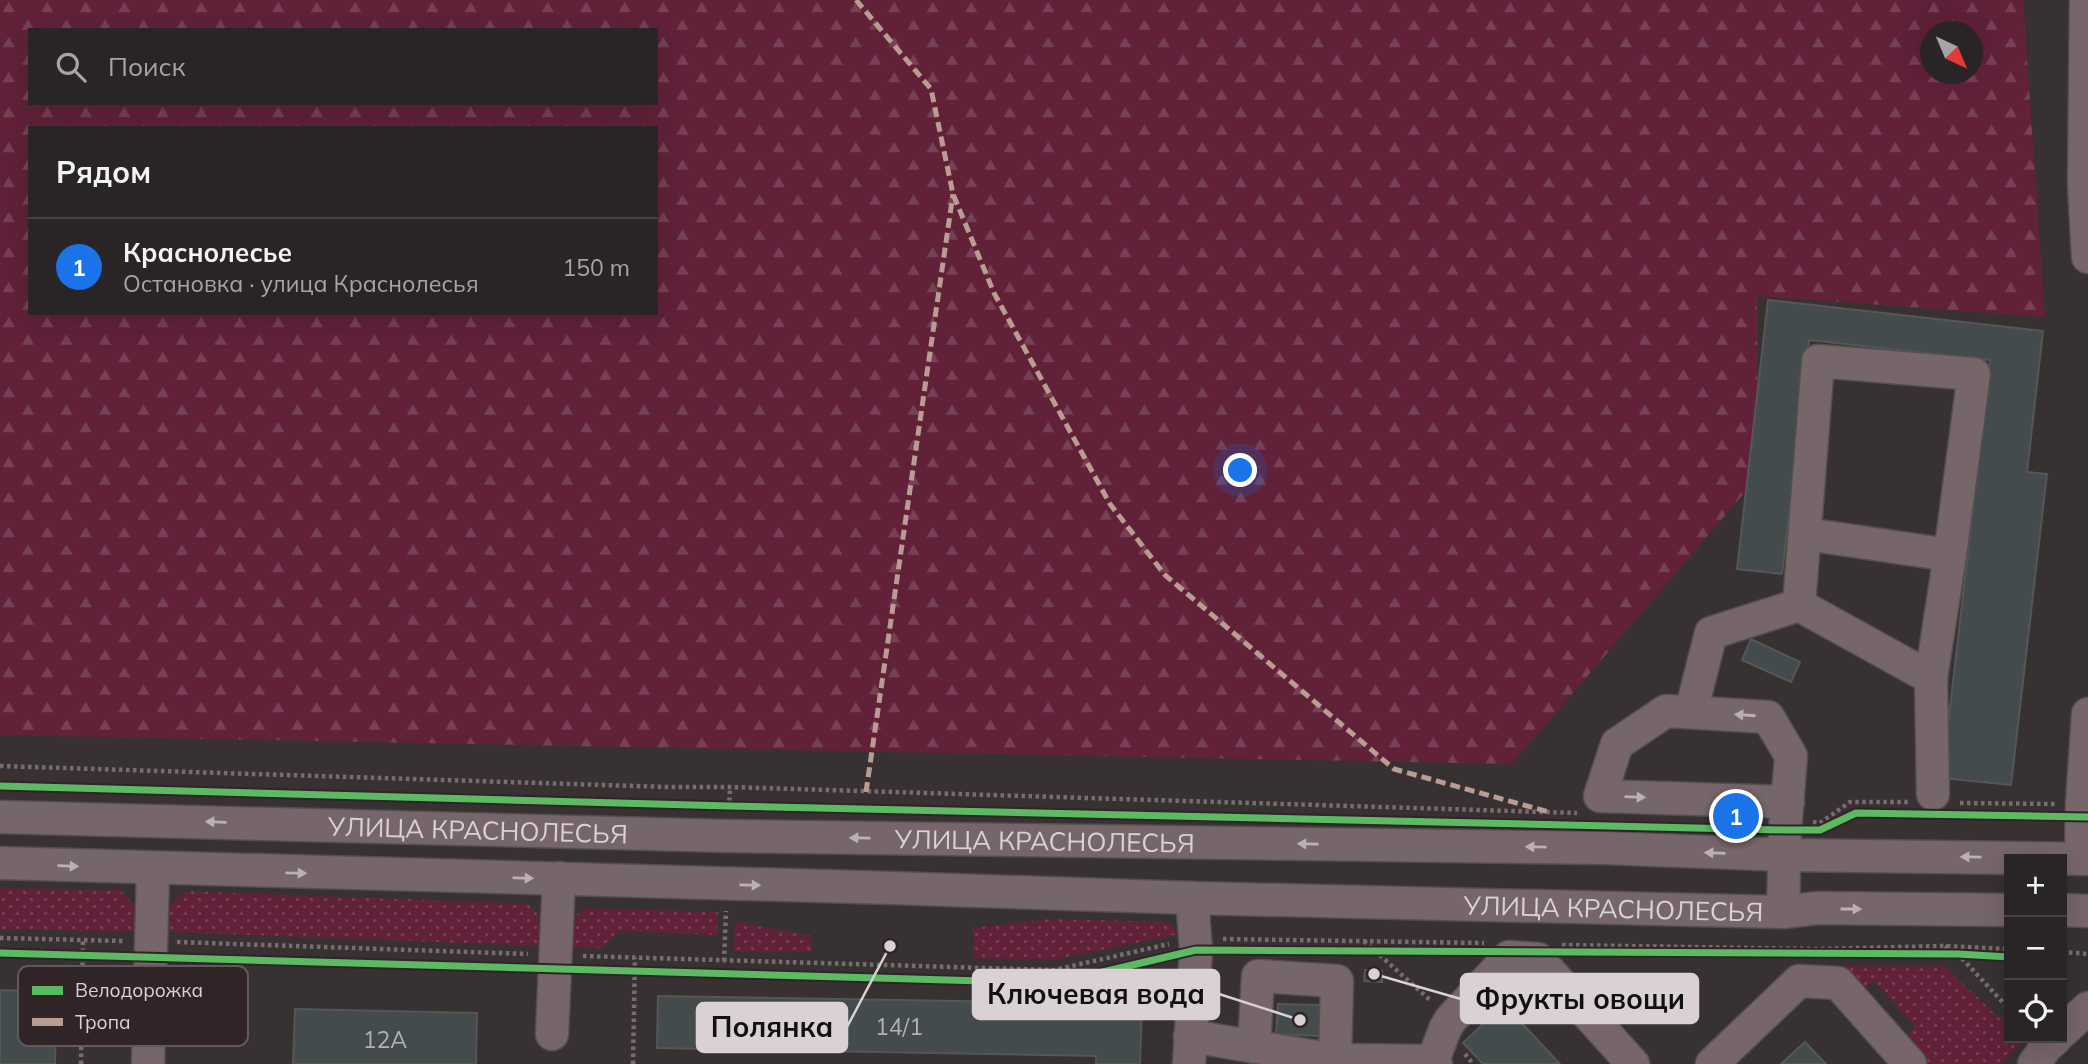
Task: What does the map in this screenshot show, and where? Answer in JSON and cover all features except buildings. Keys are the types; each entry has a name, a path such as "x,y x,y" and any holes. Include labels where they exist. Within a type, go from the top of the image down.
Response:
{"street":[{"path":"2086,0 2088,257"},
{"path":"1800,605 1818,361 1974,374 1931,678 1937,800"},
{"path":"1805,534 1950,555"},
{"path":"1691,712 1711,633 1800,605 1931,678"},
{"path":"1783,912 1791,756 1768,717 1666,711 1617,744 1600,796 1786,826"},
{"path":"2085,859 2082,804 2088,714"},
{"name":"УЛИЦА КРАСНОЛЕСЬЯ","path":"0,817 728,836 1604,848 1786,826 2085,859"},
{"name":"УЛИЦА КРАСНОЛЕСЬЯ","path":"0,863 1192,898 1783,912 1818,908 2004,910"},
{"path":"151,966 153,869"},
{"path":"552,1034 559,878"},
{"path":"1192,898 1196,950 1190,1050 1254,1046 1335,1060 1435,1063 1445,1029 1451,1019 1509,957 1538,960 1633,1064"},
{"path":"2067,910 2088,911"},
{"path":"1254,1046 1258,976 1336,981 1335,1060"},
{"path":"1712,1064 1799,981 1838,983 1910,1064"},
{"path":"2067,1027 2088,1008"},
{"path":"2035,1064 2050,1043"},
{"path":"148,1064 149,1046"}],"path":[{"path":"0,766 667,788 757,788 1590,813"},
{"path":"1786,826 1820,823 1850,802 1937,800 2082,804"},
{"path":"715,806 743,806"},
{"path":"1786,826 1821,830 1832,825"},
{"path":"0,938 1054,970 1195,938 1364,941 1485,947"},
{"path":"83,940 83,966"},
{"path":"1364,941 1451,1019"},
{"path":"1944,946 1958,954 2004,1004"},
{"path":"1554,948 1816,949 1944,946 2004,950"},
{"path":"1345,950 1485,947"},
{"path":"1554,948 2004,957"},
{"path":"2067,952 2088,954"},
{"path":"69,954 96,955"},
{"path":"633,1064 635,958"},
{"path":"2067,960 2088,961"},
{"path":"622,970 649,971"},
{"path":"81,1046 81,1064"}],"green space":[{"path":"0,0 2023,0 2045,317 1757,296 1758,477 1512,764 0,735"},
{"path":"0,888 120,890 136,908 135,932 0,929"},
{"path":"185,891 528,904 544,921 543,946 167,932 168,906"},
{"path":"585,908 718,912 717,935 619,931 602,948 568,947 570,920"},
{"path":"1051,919 1167,922 1179,934 1053,960 973,958 973,928"},
{"path":"735,922 812,936 812,952 734,952"},
{"path":"1943,965 2004,1022 2004,1043 2022,1043 2000,1064 1922,1064 1901,1041 1915,1027 1874,981 1857,993 1829,966"}],"marked path":[{"path":"856,0 931,89 953,194 994,293 1110,504 1165,575 1394,769 1549,812"},
{"path":"866,792 953,194"}],"cycle path":[{"path":"0,786 1785,830 1820,830 1856,813 2088,817"},
{"path":"0,953 1056,983 1196,950 1958,954 2004,957"}],"place":[{"name":"Краснолесье","path":"1736,816"},
{"name":"Полянка","path":"890,946"},
{"name":"Фрукты овощи","path":"1374,974"},
{"name":"Ключевая вода","path":"1300,1020"}]}
